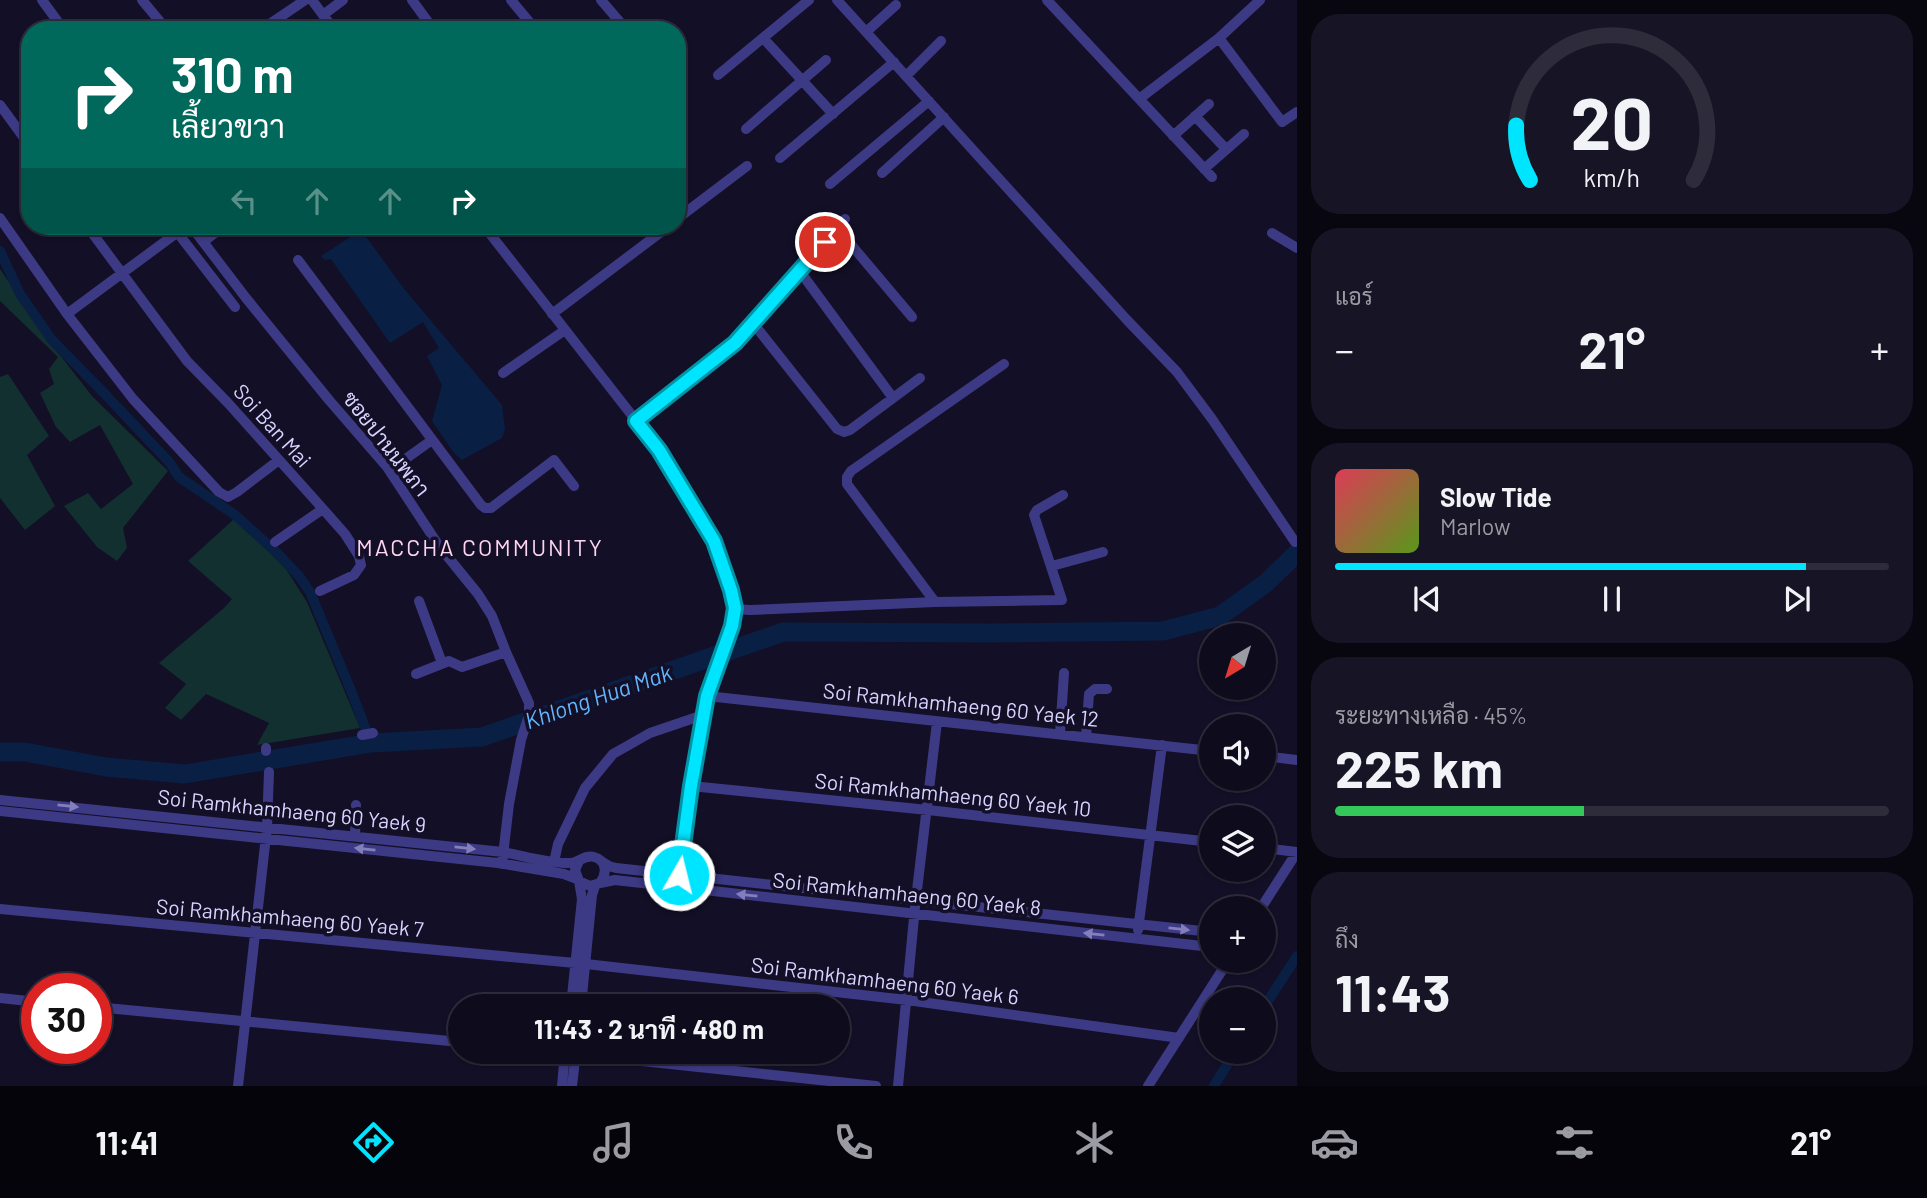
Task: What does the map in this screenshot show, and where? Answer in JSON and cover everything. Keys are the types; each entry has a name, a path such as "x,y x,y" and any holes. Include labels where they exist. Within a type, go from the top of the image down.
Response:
{"street":[{"path":"42,0 57,21"},
{"path":"142,0 160,21"},
{"path":"274,21 305,0"},
{"path":"313,0 328,21"},
{"path":"330,21 343,0"},
{"path":"511,0 528,21"},
{"path":"601,0 619,21"},
{"path":"718,75 809,0"},
{"path":"837,0 1177,372 1295,542"},
{"path":"1047,0 1208,173 1226,149 1244,134"},
{"path":"1139,99 1219,38 1260,0"},
{"path":"416,1 428,21"},
{"path":"866,32 897,5"},
{"path":"763,38 832,114"},
{"path":"1219,38 1282,122 1297,112"},
{"path":"906,76 941,41"},
{"path":"746,129 825,60"},
{"path":"780,158 894,62"},
{"path":"830,184 929,101"},
{"path":"1173,135 1209,104"},
{"path":"0,105 21,134"},
{"path":"1195,116 1226,149"},
{"path":"882,173 944,117"},
{"path":"686,212 747,166"},
{"path":"0,218 67,314 133,399 219,492 228,497 279,460"},
{"path":"636,421 735,343 841,223 912,317"},
{"path":"1272,233 1297,248"},
{"name":"Soi Ban Mai","path":"94,235 187,361 323,509 345,534 359,556 361,565 354,575 320,591"},
{"path":"67,314 175,235"},
{"path":"189,235 235,307"},
{"name":"ซอยปานนพภา","path":"194,235 203,242 312,380 390,470 439,546 478,594 492,616 529,703 509,804 502,864"},
{"path":"203,242 212,235"},
{"path":"491,235 659,450 714,541 731,590 735,608 732,626 703,715 679,881"},
{"path":"552,314 657,235"},
{"path":"298,260 481,505 491,508 554,460 574,486"},
{"path":"800,270 893,398"},
{"path":"753,323 837,429 844,432 920,378"},
{"path":"503,373 565,330"},
{"path":"935,602 847,484 847,477 861,464 1004,364"},
{"path":"390,470 432,440"},
{"path":"735,608 750,610 1062,600 1034,515 1037,510 1063,495"},
{"path":"275,542 323,509"},
{"path":"1052,566 1103,552"},
{"path":"419,601 442,663"},
{"path":"416,674 449,661 462,667 506,652"},
{"path":"1060,734 1064,673"},
{"path":"1086,737 1089,694 1095,689 1107,690"},
{"name":"Soi Ramkhamhaeng 60 Yaek 12","path":"707,696 1199,750"},
{"path":"554,862 558,844 585,788 613,754 650,733 703,715"},
{"path":"898,1086 937,722"},
{"path":"1137,938 1162,745"},
{"path":"1276,758 1297,760"},
{"path":"238,1086 267,833 269,772"},
{"name":"Soi Ramkhamhaeng 60 Yaek 10","path":"691,786 1199,840"},
{"name":"Soi Ramkhamhaeng 60 Yaek 9","path":"0,800 502,864 564,874 578,880"},
{"path":"355,836 356,805"},
{"name":"Soi Ramkhamhaeng 60 Yaek 9","path":"0,811 267,833 355,836 503,852 571,864 579,861"},
{"path":"1271,896 1292,871 1297,852 1276,849"},
{"path":"574,994 581,964 592,895 605,874 604,865 593,856 579,861 575,870 582,899 581,964 581,994"},
{"name":"Soi Ramkhamhaeng 60 Yaek 8","path":"601,861 616,868 679,881 792,900 1199,946"},
{"path":"578,880 585,886 598,884"},
{"name":"Soi Ramkhamhaeng 60 Yaek 8","path":"598,884 615,880 792,887 1199,931"},
{"path":"792,887 792,900"},
{"name":"Soi Ramkhamhaeng 60 Yaek 7","path":"0,909 581,964"},
{"path":"1028,926 1029,913"},
{"name":"Soi Ramkhamhaeng 60 Yaek 6","path":"581,964 907,1000 1179,1038"},
{"path":"1148,1086 1220,973"},
{"path":"0,998 21,1000"},
{"path":"112,1009 448,1041"},
{"path":"562,1086 567,1064"},
{"path":"571,1064 572,1086"},
{"path":"672,1064 876,1086"}],"green space":[{"path":"0,269 56,350 92,396 168,471 123,528 127,548 117,561 97,547 64,506 88,493 101,509 133,484 100,425 70,442 56,427 40,393 54,384 49,369 58,357 0,301"},
{"path":"8,374 49,436 27,455 55,506 25,530 0,498 0,377"},
{"path":"234,519 284,566 307,602 360,728 257,745 269,723 206,694 181,720 165,708 186,684 159,663 232,599 188,561"}],"water":[{"path":"353,235 365,235 405,290 502,405 505,429 502,438 462,460 454,453 432,421 442,385 427,356 439,348 423,322 390,343 331,259 325,260 321,256"}],"waterway":[{"path":"0,251 20,294 52,340 170,463 179,477 235,515 299,576 310,592 371,743"},
{"name":"Khlong Hua Mak","path":"0,752 25,752 106,767 185,774 371,743 482,737 783,632 1163,631 1220,616 1266,583 1297,553"},
{"path":"1276,988 1297,956"},
{"path":"1214,1086 1228,1064"}],"district":[{"name":"MACCHA COMMUNITY","path":"480,547"}],"route":[{"path":"679,875 707,696 732,626 735,608 714,541 659,450 636,421 735,343 825,242"}]}
